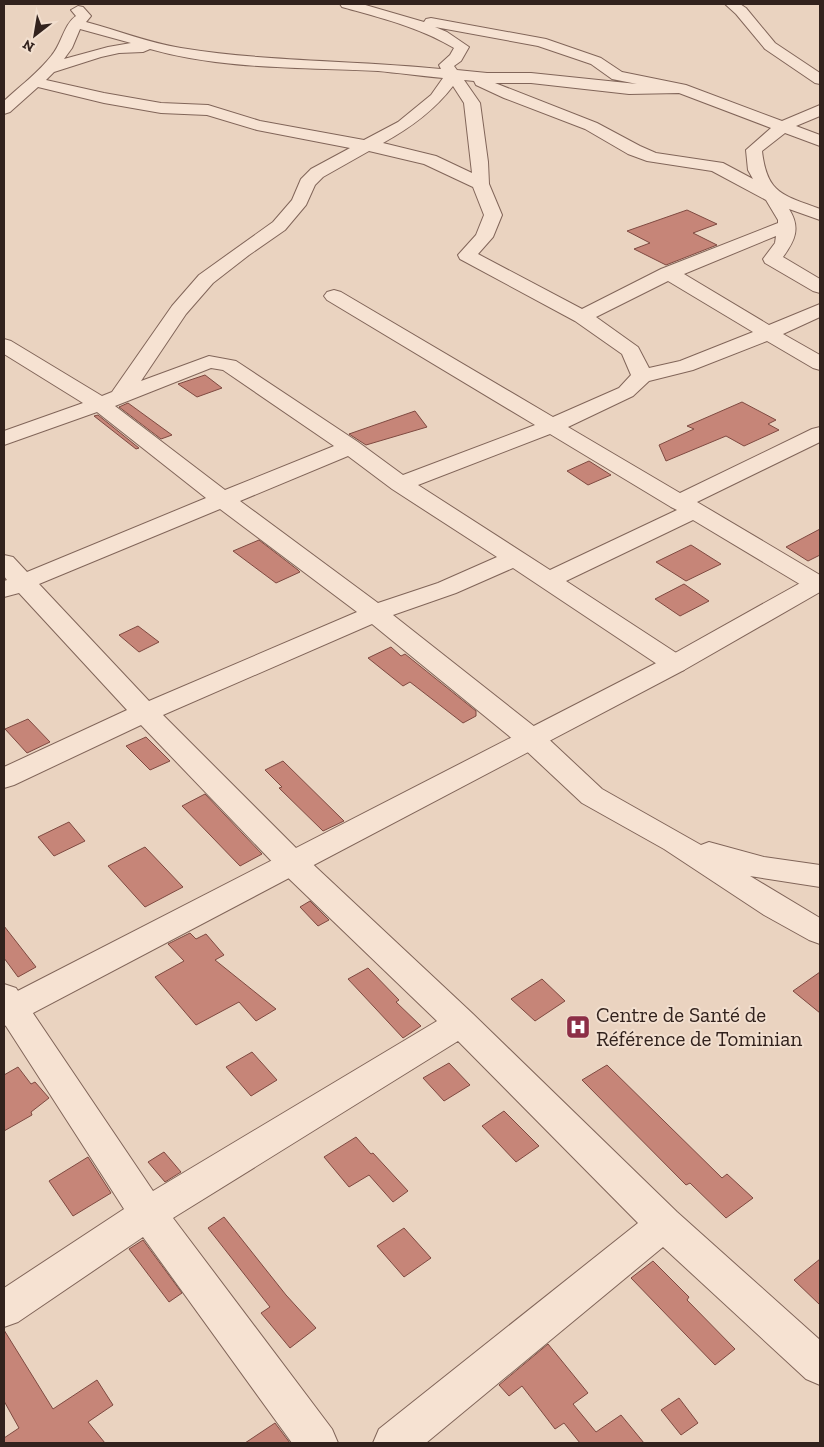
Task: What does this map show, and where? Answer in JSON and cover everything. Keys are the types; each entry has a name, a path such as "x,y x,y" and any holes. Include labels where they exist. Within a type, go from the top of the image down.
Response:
{"street":[{"path":"72,4 79,19 177,52"},
{"path":"4,109 37,82 50,68 74,33 79,19 97,4"},
{"path":"346,4 541,42 596,61 617,76 681,88 820,141"},
{"path":"732,4 741,10 770,46 820,80"},
{"path":"376,11 409,21 442,35 462,47 456,58 446,65 472,103 480,162 480,184 493,215 484,237 467,255 582,317 631,351 642,376"},
{"path":"50,68 111,50 128,47 306,65 341,65 453,75 584,82 629,88 681,88"},
{"path":"110,400 179,310 206,279 242,251 280,226 300,201 307,183 317,173 335,162 370,146 404,125 436,98 453,75"},
{"path":"453,75 486,83 509,95 591,126 634,150 653,156 716,167 772,196 820,216"},
{"path":"37,82 114,100 161,108 208,110 257,125 389,149 430,160 480,184"},
{"path":"820,110 784,126 765,138 754,150 756,170 787,220 784,242 772,259 820,287"},
{"path":"582,317 668,273 786,226"},
{"path":"668,273 770,332 820,364"},
{"path":"334,296 687,507 819,583"},
{"path":"400,484 552,426 626,392 642,376 686,366 820,310"},
{"path":"6,348 110,400 222,499 375,614 530,738 592,796 675,842 775,907 820,932"},
{"path":"4,438 209,362 229,365 350,447 400,484 675,664"},
{"path":"548,580 820,434"},
{"path":"350,447 222,499 11,578 292,863 461,1023 664,1224 820,1366"},
{"path":"4,778 145,713 375,614 448,588 515,558"},
{"path":"317,1443 148,1214 7,1006 292,863 675,664 819,583"},
{"path":"675,842 739,863 820,876"},
{"path":"4,1309 148,1214 461,1023"},
{"path":"394,1443 664,1224"}],"building":[{"path":"687,210 717,224 693,233 717,245 666,265 634,249 650,243 627,231"},
{"path":"205,375 222,388 197,397 178,384"},
{"path":"742,402 776,420 768,424 779,430 744,446 726,436 666,461 659,445 694,429 687,426"},
{"path":"128,403 172,435 161,439 119,407"},
{"path":"415,411 427,427 366,445 349,434"},
{"path":"98,415 139,448 136,449 94,416"},
{"path":"589,461 611,475 588,485 567,471"},
{"path":"820,529 820,555 808,561 786,547"},
{"path":"259,540 300,572 276,583 233,551"},
{"path":"691,545 721,564 686,581 656,562"},
{"path":"684,584 709,601 680,616 655,599"},
{"path":"138,626 159,642 139,652 119,635"},
{"path":"391,647 401,656 405,654 476,711 476,716 463,723 410,682 403,686 368,658"},
{"path":"28,719 50,742 27,753 5,729"},
{"path":"146,737 170,761 150,770 126,746"},
{"path":"283,761 344,821 323,831 279,788 282,787 265,770"},
{"path":"205,794 262,854 240,866 182,806"},
{"path":"69,822 85,841 54,856 38,837"},
{"path":"145,847 183,887 145,907 108,866"},
{"path":"310,901 329,920 318,926 300,907"},
{"path":"4,926 36,967 18,977 4,958"},
{"path":"190,933 196,939 206,934 224,955 215,960 276,1009 256,1021 239,1002 196,1025 155,977 184,961 168,944"},
{"path":"368,968 399,1000 396,1002 421,1026 403,1038 348,979"},
{"path":"820,972 820,1013 793,991"},
{"path":"542,979 565,1001 535,1021 511,999"},
{"path":"252,1052 277,1080 251,1096 226,1067"},
{"path":"449,1063 470,1085 444,1101 423,1078"},
{"path":"607,1065 722,1178 727,1174 753,1198 726,1218 690,1183 686,1185 582,1080"},
{"path":"18,1067 31,1084 35,1082 49,1098 31,1112 32,1115 4,1131 4,1075"},
{"path":"504,1111 539,1146 516,1162 482,1126"},
{"path":"356,1137 408,1191 393,1202 369,1175 349,1187 324,1157"},
{"path":"164,1152 181,1172 165,1182 148,1162"},
{"path":"88,1157 111,1193 73,1216 49,1181"},
{"path":"224,1217 286,1295 316,1328 290,1348 261,1313 270,1307 208,1228"},
{"path":"404,1228 431,1258 404,1277 377,1246"},
{"path":"143,1240 182,1293 169,1302 129,1249"},
{"path":"820,1259 820,1305 794,1280"},
{"path":"653,1261 689,1297 687,1300 735,1349 715,1365 631,1278"},
{"path":"4,1330 53,1409 97,1380 113,1405 88,1422 105,1443 4,1443 4,1438 19,1428 4,1401"},
{"path":"548,1344 588,1393 573,1404 596,1432 621,1415 644,1443 580,1443 564,1423 555,1429 522,1386 509,1396 499,1385"},
{"path":"679,1398 698,1423 681,1435 661,1410"},
{"path":"275,1423 290,1443 245,1443"}],"place":[{"name":"Centre de Santé de Référence de Tominian","path":"578,1027"}]}
